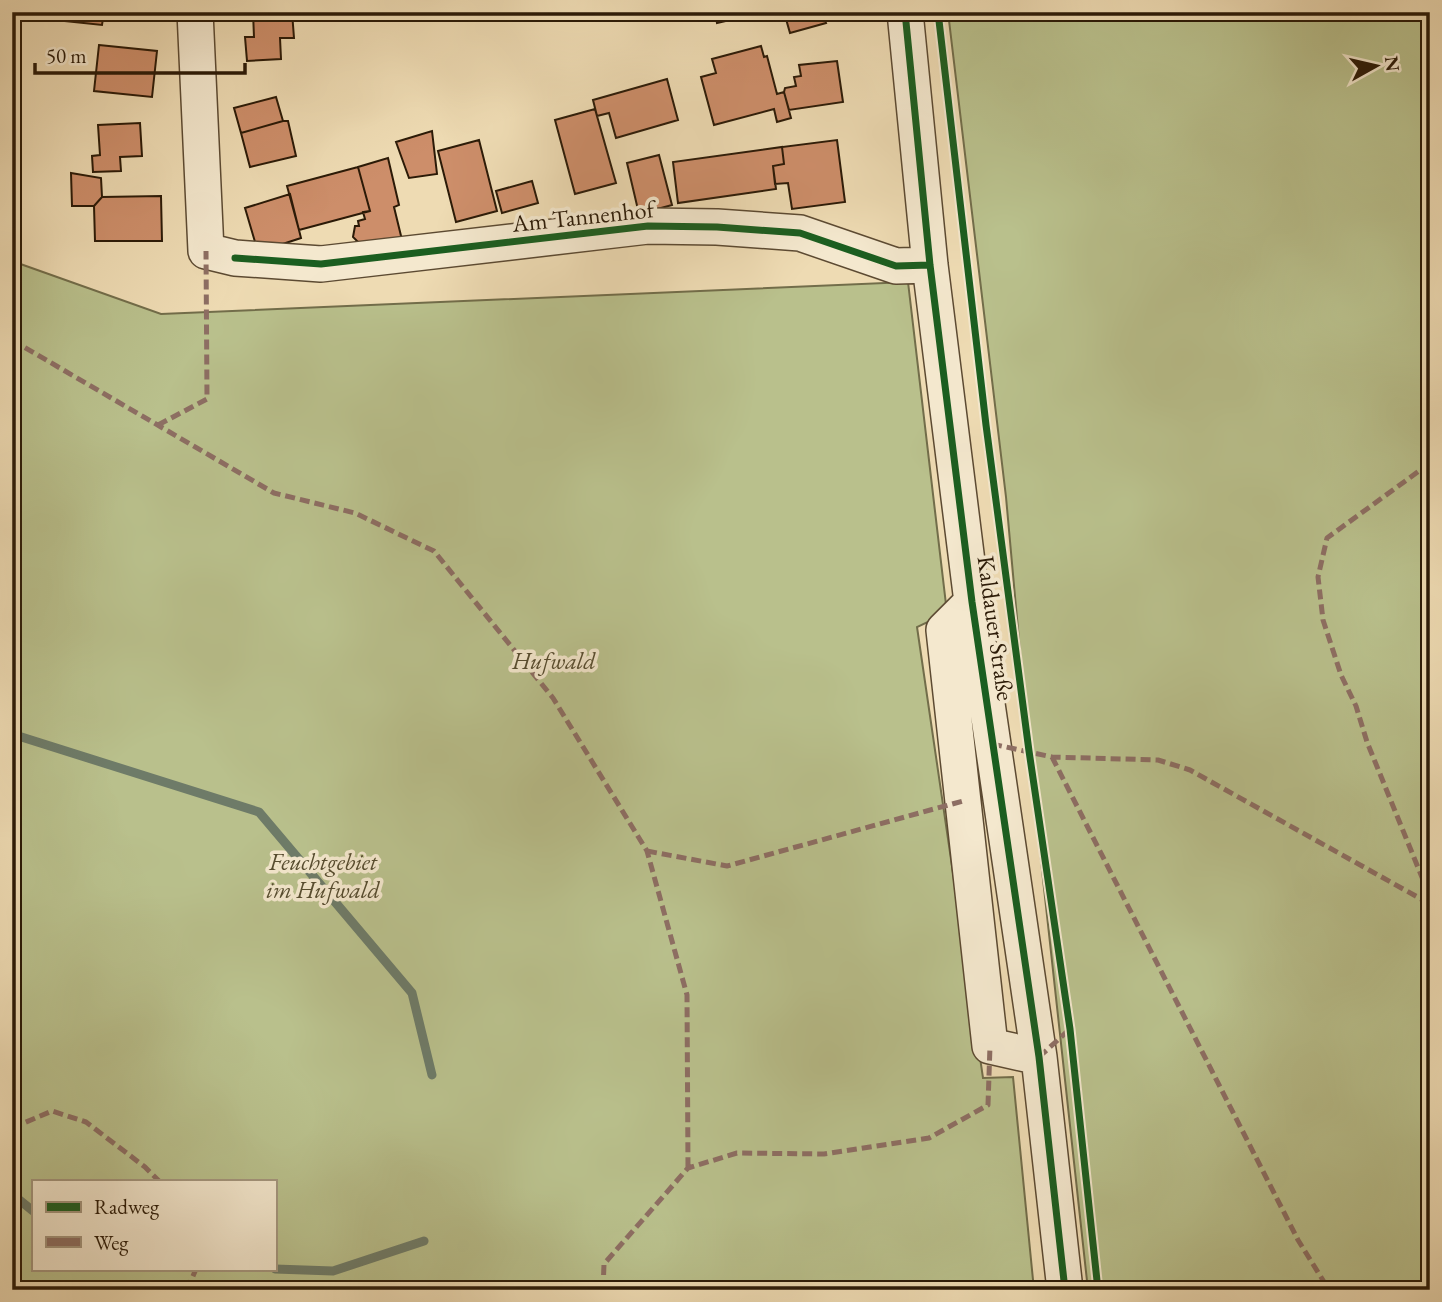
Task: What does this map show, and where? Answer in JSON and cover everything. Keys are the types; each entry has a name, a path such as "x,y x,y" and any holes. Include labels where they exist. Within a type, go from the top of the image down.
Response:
{"street":[{"name":"Am Tannenhof","path":"195,12 221,254 321,264 648,226 703,226 800,233 896,266 930,265"},
{"name":"Kaldauer Straße","path":"905,12 930,265 972,602 1039,1057 1065,1290"},
{"path":"972,602 944,630 990,1046 1039,1057"}],"green space":[{"path":"948,12 1430,12 1430,1290 1088,1290 1029,751 1006,497"},
{"name":"Hufwald","path":"12,261 161,314 908,282 947,613 917,627 983,1078 1013,1077 1034,1290 12,1290"}],"building":[{"path":"57,12 104,12 102,25 56,20"},
{"path":"253,12 292,12 294,38 280,38 281,59 247,61 245,37 254,37"},
{"path":"676,12 710,12 678,20"},
{"path":"715,12 756,12 756,14 717,23"},
{"path":"784,12 843,13 824,18 826,23 790,33"},
{"path":"99,45 157,51 152,97 94,91"},
{"path":"761,46 764,57 767,56 777,94 784,92 791,118 777,122 774,109 714,125 701,77 716,73 712,59"},
{"path":"837,61 843,102 789,110 784,92 785,88 796,86 794,77 801,76 799,65"},
{"path":"667,79 678,120 616,138 609,113 597,116 593,100"},
{"path":"276,97 283,121 241,133 234,108"},
{"path":"595,109 616,183 575,194 555,120"},
{"path":"288,121 296,156 250,167 241,133"},
{"path":"140,123 142,156 120,157 121,171 93,172 92,156 100,155 98,125"},
{"path":"432,131 437,174 409,178 396,142"},
{"path":"479,140 497,211 456,222 438,151"},
{"path":"837,140 845,202 792,209 788,183 775,184 773,166 784,164 782,147"},
{"path":"782,147 784,164 773,166 776,189 678,203 673,162"},
{"path":"659,155 672,205 639,214 627,163"},
{"path":"388,158 399,205 394,207 402,240 361,245 353,237 355,226 359,226 358,221 365,219 363,212 370,211 358,167"},
{"path":"358,167 370,211 299,230 287,186"},
{"path":"71,173 101,178 102,197 94,206 72,206"},
{"path":"532,181 538,203 502,213 496,191"},
{"path":"290,194 301,238 258,252 245,208"},
{"path":"161,196 162,241 95,241 94,206 102,197"}],"waterway":[{"path":"12,734 259,812 412,993 432,1075"},
{"path":"12,1194 32,1210"},
{"path":"276,1269 333,1271 424,1241"}],"marked path":[{"path":"158,425 207,399 206,251"},
{"path":"12,340 274,493 355,513 434,551 553,698 647,851 687,995 688,1168"},
{"path":"1430,463 1327,538 1318,577 1323,620 1341,675 1356,706 1367,742 1430,897"},
{"path":"992,744 1052,757 1158,760 1190,770 1430,904"},
{"path":"1052,757 1298,1240 1329,1290"},
{"path":"647,851 727,866 963,801"},
{"path":"1039,1057 1070,1029"},
{"path":"603,1290 604,1264 688,1168 737,1153 824,1154 929,1138 988,1105 990,1046"},
{"path":"12,1128 52,1111 86,1122 158,1180"},
{"path":"187,1290 196,1270"}],"cycle path":[{"path":"905,12 930,265 972,602 1039,1057 1065,1290"},
{"path":"938,12 986,425 1029,751 1070,1029 1098,1290"},
{"path":"235,258 321,264 648,226 717,227 800,233 896,266 930,265"}],"park label":[{"name":"Feuchtgebiet im Hufwald","path":"323,875"}]}
